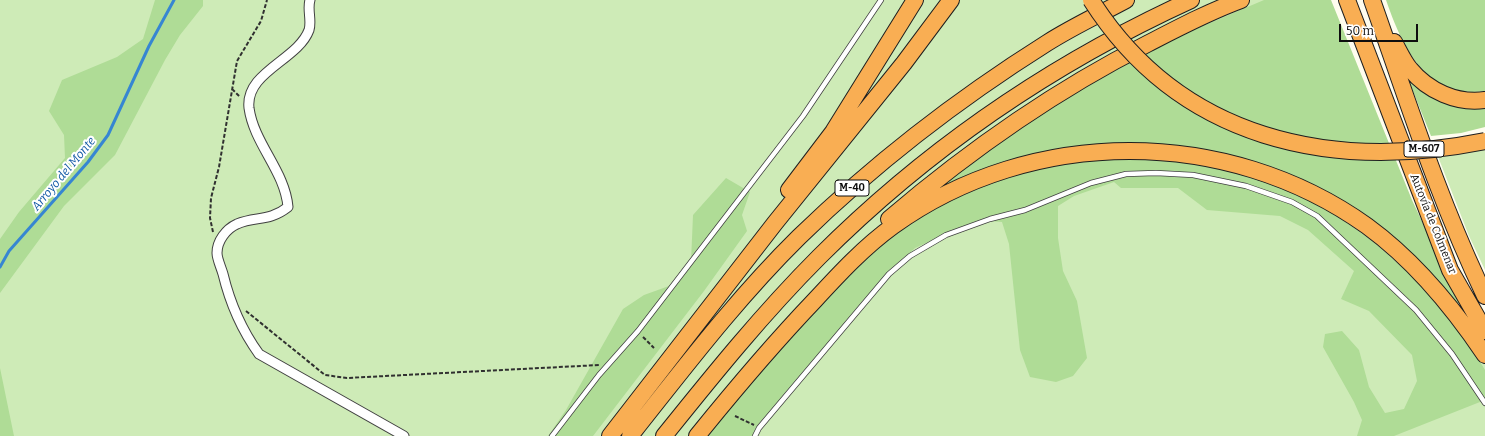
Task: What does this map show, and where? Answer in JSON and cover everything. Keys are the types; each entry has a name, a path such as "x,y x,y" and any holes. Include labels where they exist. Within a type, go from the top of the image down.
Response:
{"highway":[{"path":"608,436 833,132 915,0"},
{"path":"608,436 775,223 843,141 951,0"},
{"path":"1091,0 1106,23 1145,67 1174,90 1212,115 1249,131 1297,144 1341,150 1387,153 1448,148 1485,141"},
{"name":"M-40","path":"630,436 739,303 798,238 869,171 958,102 1048,42 1126,0"},
{"name":"M-40","path":"664,436 725,359 804,274 882,198 966,130 1051,74 1144,22 1191,0"},
{"path":"692,436 763,347 830,274 927,187 1039,104 1080,80 1170,32 1220,8 1241,0"},
{"name":"Autovía de Colmenar","path":"1347,0 1450,270 1485,332"},
{"path":"1374,0 1410,69 1429,86 1452,99 1475,102 1485,100"},
{"name":"Autovía de Colmenar","path":"1374,0 1429,164 1469,263 1485,296"},
{"path":"697,436 767,350 846,266 891,227 931,202 972,181 1020,165 1064,156 1108,150 1154,150 1192,154 1228,162 1270,175 1339,207 1380,236 1426,277 1485,355"}],"street":[{"path":"310,0 310,29 300,45 275,64 256,84 252,92 249,107 258,138 285,190 288,207 279,214 269,218 236,225 220,238 217,253 229,298 244,332 259,354 404,436"}],"lane":[{"path":"552,436 608,365 638,331 803,116 881,0"},
{"path":"755,436 759,428 889,274 910,256 946,235 990,218 1025,210 1091,183 1126,174 1193,175 1246,186 1292,202 1317,216 1416,310 1452,354 1485,404"}],"path":[{"path":"217,253 210,218 211,198 219,168 237,61 261,21 267,0"},
{"path":"229,298 325,375 347,378 608,365"},
{"path":"638,331 654,348"},
{"path":"735,416 759,428"}],"green space":[{"path":"0,0 1319,0 1485,363 1485,436 0,436"},
{"path":"155,0 203,0 203,6 180,35 165,60 115,155 64,206 0,293 0,239 19,212 65,158 64,135 49,111 62,80 117,57 143,39"},
{"path":"1264,0 1331,0 1412,200 1460,303 1456,304 1405,247 1360,214 1246,161 1185,146 1124,143 1059,148 1000,164 941,191 939,185 993,145 1083,84 1165,42"},
{"path":"1386,0 1485,0 1485,91 1464,92 1447,87 1432,78 1419,66 1409,51 1400,35"},
{"path":"1408,79 1485,106 1485,127 1461,133 1431,136"},
{"path":"1485,146 1485,270 1469,236 1437,154"},
{"path":"1106,158 1194,161 1253,176 1326,208 1375,243 1417,281 1445,313 1476,355 1485,370 1485,400 1394,436 1357,436 1362,420 1354,402 1323,347 1325,334 1342,331 1359,350 1369,387 1385,413 1404,409 1417,381 1412,355 1369,311 1341,299 1354,271 1308,230 1280,216 1207,210 1178,188 1121,188 1114,182 1074,196 1058,206 1058,238 1063,271 1077,301 1087,358 1073,376 1056,382 1030,377 1020,350 1009,244 1002,222 989,221 962,227 915,248 891,271 761,427 756,436 706,436 732,404 838,284 901,228 929,211 983,184 1045,165"},
{"path":"726,178 750,192 742,215 747,231 704,291 593,436 548,436 566,410 623,309 644,295 669,286 691,262 693,215"},
{"path":"0,368 14,436 0,436"}],"waterway":[{"name":"Arroyo del Monte","path":"0,267 9,251 88,162 108,135 149,46 174,0"}]}
